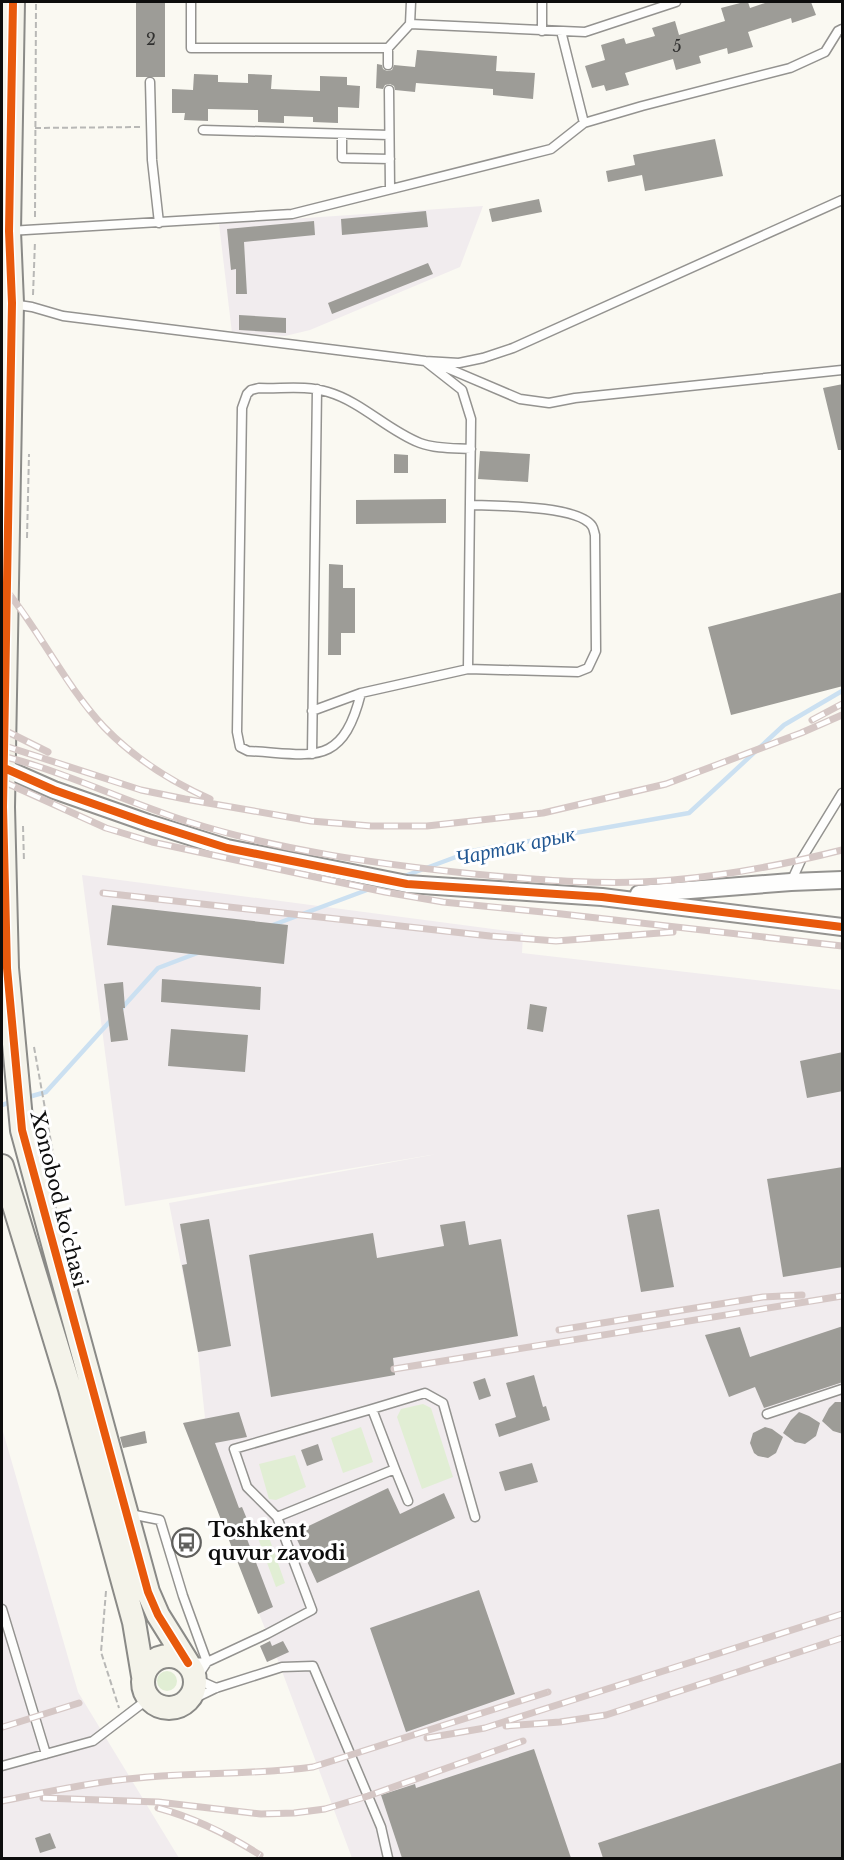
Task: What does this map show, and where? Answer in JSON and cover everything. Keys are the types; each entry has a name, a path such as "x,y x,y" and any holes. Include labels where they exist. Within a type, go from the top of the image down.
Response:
{"street":[{"name":"Xonobod ko'chasi","path":"13,2 5,231 22,305 3,768 6,968 12,1131 80,1387 134,1622 144,1692 148,1699"},
{"path":"3,768 54,790 148,824 227,848 407,884 602,897 843,927"},
{"path":"602,897 843,880"},
{"name":"Xonobod ko'chasi","path":"2,1166 80,1387 131,1516 148,1592 159,1615 197,1668"},
{"path":"134,1622 148,1624 159,1615"},
{"path":"143,1676 151,1663 165,1656 173,1656 197,1668 196,1687 187,1702 171,1709 148,1699"}],"lane":[{"path":"191,2 191,48 388,48"},
{"path":"388,65 388,48 410,24 411,2"},
{"path":"542,2 542,31"},
{"path":"410,24 585,32 676,2"},
{"path":"5,231 292,214 551,148 584,123 790,68 825,52 838,31 843,29"},
{"path":"561,31 584,123"},
{"path":"150,82 152,160 159,223"},
{"path":"389,90 390,188"},
{"path":"203,130 389,135"},
{"path":"342,134 342,158 390,159"},
{"path":"22,305 63,316 425,361 459,363 513,348 843,200"},
{"path":"425,361 451,369 520,399 549,403 575,398 843,370"},
{"path":"425,361 462,390 471,419 468,669"},
{"path":"361,693 356,712 346,734 324,753 248,751 240,747 237,732 237,708 242,408 247,394 259,388 317,389 348,400 422,443 440,448 471,449"},
{"path":"312,754 317,389"},
{"path":"312,711 361,693 468,669 578,672 588,668 596,651 595,535 592,525 570,514 540,508 470,505"},
{"path":"791,882 801,861 843,793"},
{"path":"766,1414 843,1389"},
{"path":"197,1668 312,1610 277,1517 247,1487 234,1449 425,1393 443,1403 475,1517"},
{"path":"372,1409 408,1501"},
{"path":"277,1517 395,1469"},
{"path":"131,1516 160,1520 183,1596 197,1668 216,1688"},
{"path":"2,1610 46,1754"},
{"path":"187,1702 216,1688 282,1667 313,1666 381,1827 388,1858"},
{"path":"2,1766 93,1741 148,1699"}],"path":[{"path":"22,305 35,229 36,2"},
{"path":"35,128 151,127"},
{"path":"27,541 29,451"},
{"path":"23,822 24,867"},
{"path":"33,1042 61,1198"},
{"path":"107,1583 101,1652 123,1718"}],"shaded area":[{"path":"483,206 460,267 310,330 285,336 232,333 219,224"},
{"name":"Toshkent quvur zavodi","path":"82,875 523,933 522,953 842,990 842,1858 352,1858 277,1658 267,1662 260,1646 270,1641 183,1423 205,1418 198,1352 169,1203 437,1154 125,1206"},
{"path":"2,1428 78,1692 179,1858 2,1858"}],"green space":[{"path":"423,1404 431,1408 453,1477 422,1489 397,1417 401,1409"},
{"path":"361,1427 373,1462 343,1473 331,1438"},
{"path":"295,1455 306,1487 276,1500 269,1499 259,1464"},
{"path":"265,1526 285,1583 276,1587 255,1530"},
{"path":"167,1671 174,1674 177,1681 174,1688 167,1691 160,1688 157,1681 160,1674"}],"building":[{"path":"136,2 165,2 165,77 136,77"},
{"path":"748,2 750,8 768,2 811,2 816,15 792,23 791,18 748,32 753,47 728,54 727,48 699,56 701,63 676,70 673,59 625,73 629,85 606,91 604,85 592,88 585,66 605,60 601,45 624,38 626,44 655,36 652,28 675,21 679,35 725,21 721,8"},
{"path":"417,50 497,56 496,71 535,73 533,99 493,95 493,89 416,83 415,92 395,90 390,84 385,85 383,89 376,88 377,64 382,65 387,71 392,70 394,65 415,67"},
{"path":"194,74 218,75 218,82 248,83 248,74 272,75 271,89 320,91 320,76 347,77 347,85 360,86 359,108 338,107 338,123 313,122 313,117 284,116 284,123 258,122 258,110 208,109 208,121 184,120 185,113 172,113 172,89 193,90"},
{"path":"715,139 723,176 645,191 642,175 608,182 606,171 635,165 633,155"},
{"path":"539,199 542,212 492,222 489,209"},
{"path":"426,211 428,227 342,235 341,219"},
{"path":"314,221 315,235 244,242 247,294 236,294 236,269 231,270 227,229"},
{"path":"428,263 433,274 332,314 328,303"},
{"path":"239,315 286,318 286,333 239,330"},
{"path":"843,384 843,450 838,450 823,388"},
{"path":"480,451 530,454 528,482 478,479"},
{"path":"394,454 408,455 408,473 394,473"},
{"path":"446,499 446,523 356,524 356,500"},
{"path":"329,564 343,565 343,588 355,588 355,633 341,633 341,655 328,655"},
{"path":"843,592 843,686 731,715 708,627"},
{"path":"112,905 288,925 284,964 107,945"},
{"path":"162,979 261,987 260,1010 161,1002"},
{"path":"123,982 125,1008 123,1008 128,1040 111,1042 104,984"},
{"path":"530,1004 547,1007 543,1032 527,1029"},
{"path":"171,1029 248,1035 245,1072 168,1066"},
{"path":"843,1052 843,1091 807,1098 800,1061"},
{"path":"843,1167 843,1267 783,1277 767,1179"},
{"path":"659,1209 674,1287 641,1292 627,1215"},
{"path":"209,1219 231,1346 198,1352 182,1265 187,1264 180,1224"},
{"path":"465,1221 469,1245 501,1239 518,1336 393,1358 395,1375 271,1397 249,1255 373,1233 377,1258 444,1246 440,1225"},
{"path":"843,1326 843,1382 764,1408 755,1387 729,1397 705,1335 740,1327 750,1357"},
{"path":"534,1375 543,1407 546,1406 550,1420 499,1437 495,1424 516,1417 506,1383"},
{"path":"485,1378 491,1396 479,1400 473,1382"},
{"path":"835,1402 843,1402 843,1434 833,1431 822,1421"},
{"path":"239,1412 247,1437 215,1443 239,1508 242,1507 249,1524 242,1526 273,1607 258,1614 183,1423"},
{"path":"799,1412 820,1423 816,1436 805,1444 795,1442 783,1433"},
{"path":"765,1427 783,1437 776,1453 768,1458 754,1453 750,1443 753,1433"},
{"path":"145,1431 147,1443 123,1448 120,1437"},
{"path":"318,1444 323,1460 307,1466 301,1450"},
{"path":"532,1463 538,1482 505,1491 499,1472"},
{"path":"388,1488 400,1514 444,1493 455,1518 317,1583 294,1533"},
{"path":"479,1590 515,1694 406,1732 370,1628"},
{"path":"270,1641 272,1646 283,1641 289,1652 267,1662 260,1646"},
{"path":"534,1749 571,1858 402,1858 381,1795 415,1784 416,1788"},
{"path":"843,1762 843,1858 603,1858 598,1843"},
{"path":"50,1833 56,1848 40,1853 35,1838"}],"waterway":[{"name":"Чартак арык","path":"402,877 472,851 689,813 784,725 842,691"},
{"name":"Чартак арык","path":"273,925 383,884"},
{"name":"Чартак арык","path":"121,1009 158,968 200,952"},
{"name":"Чартак арык","path":"25,1098 46,1092 112,1019"},
{"name":"Чартак арык","path":"2,1105 14,1101"}],"railway":[{"path":"2,585 76,693 104,727 127,749 154,768 210,799"},
{"path":"812,720 842,704"},
{"path":"2,745 141,790 185,799 311,821 371,826 427,826 543,813 666,784 842,715"},
{"path":"2,729 48,752"},
{"path":"2,756 49,770 166,814 224,832 295,849 438,870 574,882 648,882 737,872 842,850"},
{"path":"2,781 106,828 152,842 385,892 443,902 842,946"},
{"path":"103,893 490,936 556,941 673,932"},
{"path":"559,1330 763,1297 802,1295"},
{"path":"394,1369 842,1296"},
{"path":"427,1738 485,1728 842,1614"},
{"path":"506,1726 560,1722 606,1715 842,1638"},
{"path":"2,1801 121,1780 313,1767 548,1692"},
{"path":"3,1727 79,1703"},
{"path":"43,1798 158,1802 261,1814 294,1813 325,1809 368,1796 523,1741"},
{"path":"158,1808 210,1827 260,1855"}],"cycle path":[{"path":"13,2 9,231 12,303 3,807 7,968 22,1130 148,1592 158,1615 188,1663"},
{"path":"2,767 54,790 227,848 407,884 602,897 842,927"}],"place":[{"name":"Toshkent quvur zavodi","path":"187,1542"}]}
